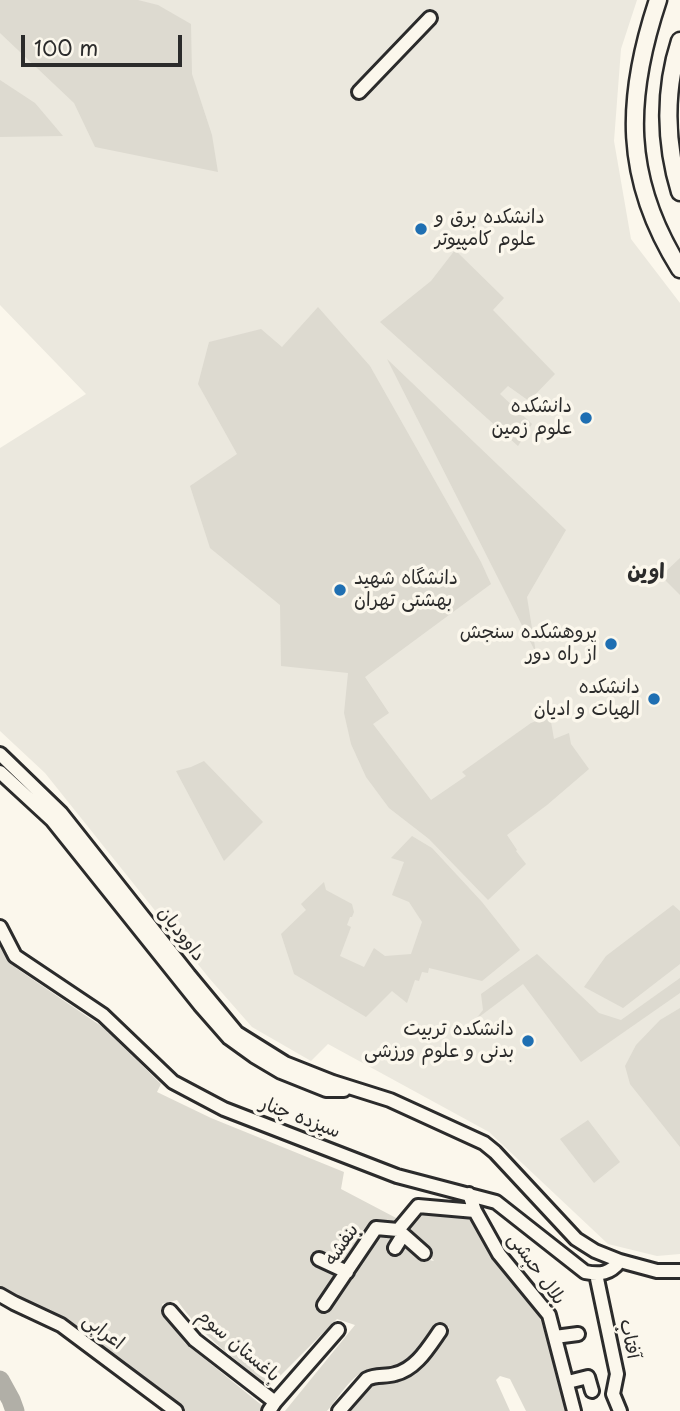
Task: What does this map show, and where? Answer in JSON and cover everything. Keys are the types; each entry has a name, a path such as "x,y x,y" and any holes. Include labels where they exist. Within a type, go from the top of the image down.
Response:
{"main road":[{"path":"658,0 646,38 637,84 635,140 638,164 652,215 680,269"},
{"path":"680,41 673,62 669,89 668,122 671,155 680,192"}],"street":[{"path":"359,92 430,18"},
{"name":"داوودیان","path":"0,754 61,813 237,1032 285,1063 406,1107 484,1143 576,1239 594,1251 657,1271 680,1271"},
{"name":"داوودیان","path":"0,772 52,820 229,1038 281,1072 326,1090 365,1091"},
{"name":"سیزده چنار","path":"0,927 15,956 103,1015 173,1082 224,1110 384,1172 496,1202 575,1265 585,1272 596,1274"},
{"name":"بلال حبشی","path":"469,1194 475,1211 499,1254 549,1315 575,1411"},
{"name":"بنفشه","path":"324,1305 376,1228 400,1233 418,1206 475,1211"},
{"path":"395,1248 400,1233 424,1253"},
{"path":"319,1259 347,1272"},
{"path":"596,1274 603,1274 620,1261"},
{"name":"آفتاب","path":"596,1274 617,1374 613,1394 620,1411"},
{"name":"اعرابی","path":"0,1295 61,1325 176,1411"},
{"name":"باغستان سوم","path":"170,1311 195,1340 272,1407"},
{"path":"272,1407 338,1330"},
{"path":"339,1411 373,1376 390,1376 413,1366 440,1331"},
{"path":"555,1337 578,1334"},
{"path":"568,1382 588,1377 592,1391"}],"shaded area":[{"name":"دانشگاه شهید بهشتی تهران","path":"0,0 637,0 621,49 614,141 631,239 680,303 680,1254 657,1256 608,1244 489,1132 328,1044 311,1061 252,1027 209,978 45,773 0,731 0,448 86,394 0,305"},
{"path":"0,0 138,0 158,5 191,24 192,74 212,135 218,172 95,147 74,103 0,33"},
{"path":"0,80 35,103 63,136 0,137"},
{"path":"455,250 504,298 493,310 555,374 529,401 508,386 500,394 532,424 518,446 380,322 431,281"},
{"path":"318,307 370,366 491,584 365,677 389,713 373,724 431,800 466,776 462,772 531,723 550,716 554,739 569,733 571,744 589,769 507,835 526,864 488,900 429,839 389,808 366,777 351,744 344,713 348,673 281,666 280,605 210,548 190,486 237,454 198,384 209,342 261,329 282,347"},
{"path":"387,359 566,530 527,597 536,653"},
{"path":"680,558 680,595 661,576"},
{"path":"204,761 263,822 224,861 176,771"},
{"path":"412,836 432,848 482,902 520,950 482,981 429,968 428,973 422,972 419,981 415,980 407,1003 392,991 366,1017 294,974 281,934 306,910 301,904 324,882 326,890 352,904 354,912 347,925 351,927 340,956 364,967 374,948 385,956 411,954 422,922 409,902 392,895 404,862 391,858"},
{"path":"673,905 680,911 680,964 623,1008 584,987 606,956"},
{"path":"0,943 16,968 104,1028 161,1084 157,1092 211,1118 344,1172 341,1189 400,1220 373,1223 340,1273 380,1232 397,1236 425,1259 434,1261 406,1231 424,1214 470,1214 540,1318 571,1411 526,1411 510,1379 500,1376 496,1380 510,1411 349,1411 373,1383 401,1381 423,1366 449,1327 438,1322 406,1360 391,1367 370,1369 359,1374 327,1411 285,1411 355,1325 337,1319 270,1386 208,1336 177,1300 162,1304 185,1343 264,1407 261,1411 185,1411 127,1370 0,1290"},
{"path":"537,954 599,1013 621,1020 680,978 680,993 581,1062 523,984 475,1020 483,1010 481,994"},
{"path":"680,1008 680,1147 630,1084 625,1066 636,1045 660,1020"},
{"path":"588,1120 620,1162 594,1183 560,1139"}],"waterway":[{"path":"0,1380 15,1411"}],"place":[{"name":"دانشکده برق و علوم کامپیوتر","path":"421,229"},
{"name":"دانشکده علوم زمین","path":"586,418"},
{"name":"دانشگاه شهید بهشتی تهران","path":"340,590"},
{"name":"پروهشکده سنجش از راه دور","path":"611,644"},
{"name":"دانشکده الهیات و ادیان","path":"654,699"},
{"name":"دانشکده تربیت بدنی و علوم ورزشی","path":"528,1041"}],"district":[{"name":"اوین","path":"646,572"}]}
